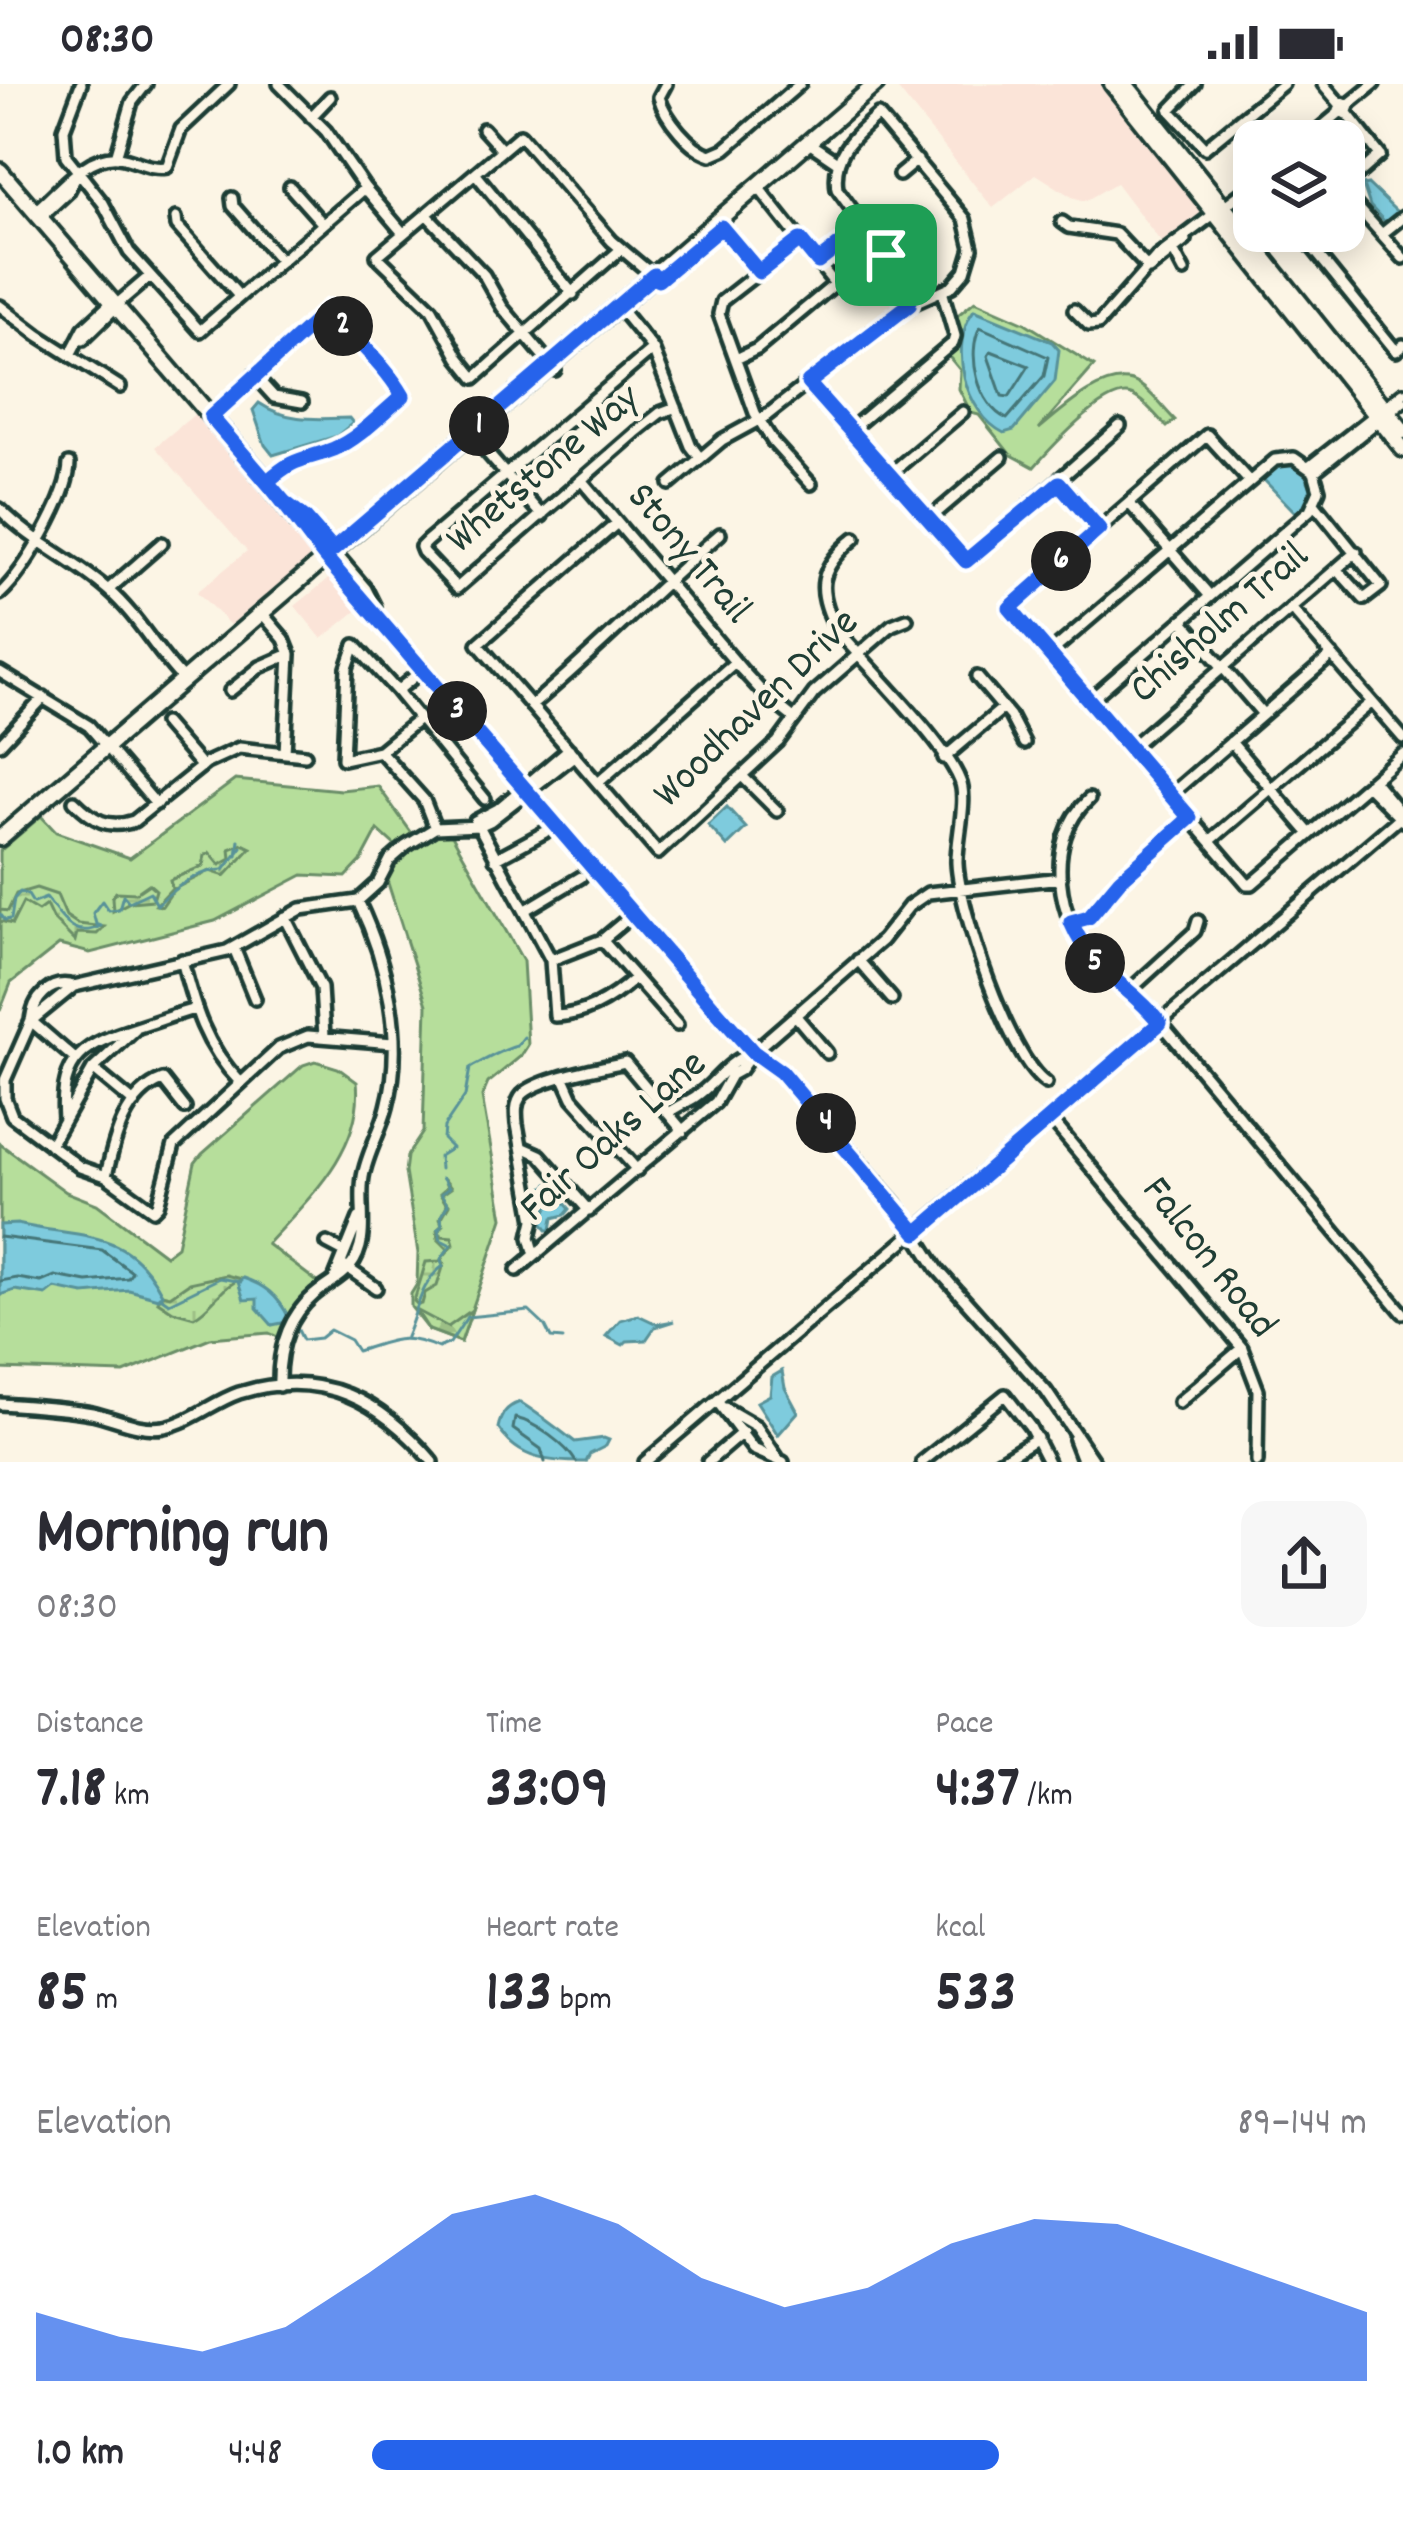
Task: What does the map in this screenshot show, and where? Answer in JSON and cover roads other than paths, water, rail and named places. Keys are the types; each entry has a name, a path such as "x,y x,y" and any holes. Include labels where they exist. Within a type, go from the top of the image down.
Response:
{"main road":[{"path":"814,143 876,84"},
{"path":"0,838 182,678 234,644 552,366 887,84"},
{"path":"1118,85 1170,140 1220,212"},
{"path":"1118,85 1382,413 1403,449"},
{"path":"0,171 284,502 305,518 332,556"},
{"path":"552,366 721,227 760,189"},
{"path":"1382,413 1403,431"}],"street":[{"path":"81,84 64,130 66,156 103,203 129,252 200,331 365,188"},
{"path":"116,157 132,102 146,84"},
{"path":"38,215 93,163 116,157 162,170 191,116 229,84"},
{"path":"279,84 338,146 403,233"},
{"path":"665,84 659,98 662,108 698,150 711,155 725,149 800,84"},
{"path":"1196,84 1170,107 1203,148 1283,84"},
{"path":"1323,84 1353,120"},
{"path":"1331,120 1374,84"},
{"path":"311,117 330,97"},
{"path":"670,484 727,436 760,420 909,305 942,291 965,271 972,248 970,229 878,115 838,158 837,189 897,271 909,305"},
{"path":"483,129 502,151"},
{"path":"1170,140 1185,129"},
{"path":"624,251 475,378 432,309 377,256 520,135 653,280"},
{"path":"1365,136 1380,155 1365,169"},
{"path":"814,143 838,158"},
{"path":"899,175 917,160"},
{"path":"475,173 573,294"},
{"path":"290,187 322,224"},
{"path":"736,359 766,341 835,284 760,189"},
{"path":"232,198 233,206 280,261"},
{"path":"1074,310 1094,327 1172,248 1233,201"},
{"path":"1365,213 1403,258"},
{"path":"425,214 484,275 502,308 552,366"},
{"path":"1383,233 1403,217"},
{"path":"176,218 177,226 239,296"},
{"path":"1063,222 1115,234 1149,269"},
{"path":"721,227 759,272"},
{"path":"818,262 863,227"},
{"path":"800,240 718,307 721,326 760,420 811,484"},
{"path":"886,255 906,240"},
{"path":"1172,248 1184,271"},
{"path":"1318,252 1400,348"},
{"path":"70,355 91,325 150,276"},
{"path":"850,430 955,340 942,291"},
{"path":"0,306 120,387"},
{"path":"211,417 329,309 359,345 387,368 403,396 351,439 320,458 303,456 267,482"},
{"path":"622,311 653,349 700,458"},
{"path":"506,473 653,349"},
{"path":"254,375 274,397 302,402"},
{"path":"808,383 966,561 1120,426"},
{"path":"1312,469 1403,397"},
{"name":"Whetstone Way","path":"506,473 421,547 457,588 660,412 676,407"},
{"path":"890,475 963,412"},
{"path":"1249,481 1208,435 1010,608 1250,885 1403,754"},
{"path":"470,438 542,516"},
{"path":"928,520 1002,457"},
{"path":"1048,654 1249,481 1282,458 1294,458 1312,469 1319,490 1315,504 1089,700"},
{"path":"0,594 24,568 39,541 66,482 69,464"},
{"name":"Stony Trail","path":"582,481 734,662 795,719"},
{"path":"1059,483 1099,529"},
{"path":"1129,503 1210,596"},
{"path":"1315,504 1379,580 1378,590 1364,599 1337,568"},
{"path":"0,509 108,590 141,622 182,678"},
{"path":"617,523 478,644 598,783 734,662"},
{"path":"531,706 720,534"},
{"path":"854,538 832,556 822,579 827,611 962,783 957,862 965,913 1012,1037 1028,1066 1046,1083"},
{"path":"108,590 162,543"},
{"name":"Chisholm Trail","path":"1130,748 1356,552"},
{"path":"332,556 421,670 632,915 753,1052 781,1072 917,1233 938,1270 1046,1391 1094,1462"},
{"path":"1292,608 1403,738"},
{"path":"263,614 290,654 285,753"},
{"name":"Woodhaven Drive","path":"598,783 658,853 743,777 814,693 892,625 907,619"},
{"path":"1182,620 1263,714"},
{"path":"419,719 380,751 343,759 347,668 356,646 398,691 485,799"},
{"path":"230,691 260,667 290,654"},
{"path":"1170,795 1332,655"},
{"path":"398,691 421,670"},
{"path":"0,672 89,726 156,804"},
{"path":"977,677 1024,743"},
{"path":"0,744 44,697"},
{"path":"1210,842 1372,702"},
{"path":"944,758 1003,708"},
{"path":"164,723 202,766"},
{"path":"1231,742 1310,834"},
{"path":"74,801 87,815 108,825 134,821 202,766 239,748 305,755"},
{"path":"380,751 424,800 435,828"},
{"path":"393,1043 308,1036 279,1048 174,1145 153,1210 106,1176 80,1167 50,1145 12,1116 4,1098 5,1080 31,1021 74,986 234,948 285,917 319,905 358,901 378,883 397,851 435,828 478,823 572,752"},
{"path":"743,777 778,811"},
{"path":"645,1462 1402,818 1370,782"},
{"path":"1089,799 1065,832 1061,878 1071,922 1089,956 1147,1006 1403,1313"},
{"path":"1071,922 1089,917 1120,880 1190,818"},
{"path":"478,823 551,960 555,1016 572,1016 605,1002 635,978"},
{"path":"495,859 544,832"},
{"path":"526,910 581,877"},
{"name":"Fair Oaks Lane","path":"668,1113 700,1095 753,1052 890,933 916,900 934,890 960,886 1061,878"},
{"path":"344,1261 362,1241 363,1174 387,1108 394,1070 386,984 358,901"},
{"path":"551,960 602,940 632,915"},
{"path":"285,917 320,988 324,1036"},
{"path":"1127,992 1195,931 1198,921"},
{"path":"602,940 677,1025"},
{"path":"234,948 255,999"},
{"path":"182,960 211,1049 239,1082"},
{"path":"858,960 892,999"},
{"path":"64,1119 62,1092 75,1058 95,1041 195,1009"},
{"path":"795,1015 827,1053"},
{"path":"31,1021 75,1058"},
{"path":"50,1145 93,1069 139,1027"},
{"path":"110,1035 117,1046"},
{"path":"535,1255 516,1108 522,1096 538,1085 625,1062 683,1131"},
{"name":"Fair Oaks Lane","path":"518,1270 683,1131 723,1092 733,1068"},
{"path":"93,1069 134,1103"},
{"path":"564,1078 573,1098 637,1170"},
{"path":"106,1176 115,1138 134,1103 159,1080 164,1080 185,1108"},
{"path":"707,1086 723,1092"},
{"path":"62,1092 74,1098"},
{"name":"Falcon Road","path":"1050,1118 1242,1348 1258,1390 1257,1462"},
{"path":"522,1147 541,1155 589,1211"},
{"path":"279,1386 282,1349 292,1322 306,1302 334,1280 361,1212"},
{"path":"328,1243 376,1288"},
{"path":"1179,1402 1242,1348"},
{"path":"0,1404 77,1411 143,1427 163,1427 240,1393 309,1385 361,1399 393,1419 433,1462"},
{"path":"922,1462 1004,1395 1037,1438 1048,1462"},
{"path":"717,1401 751,1424 781,1462"},
{"path":"717,1401 753,1449 781,1462"},
{"path":"1064,1418 1083,1462"},
{"path":"708,1462 751,1424"},
{"path":"998,1462 1037,1438"},
{"path":"720,1452 729,1462"}],"water":[{"path":"1365,185 1397,212 1385,222 1370,206"},
{"path":"974,310 1052,342 1059,350 1055,381 1014,430 1004,433 979,410 964,377 962,341"},
{"path":"259,403 291,416 349,418 353,423 337,436 273,455 253,410"},
{"path":"1277,467 1303,469 1312,491 1296,513 1262,478"},
{"path":"727,807 746,828 727,846 708,825"},
{"path":"548,1184 570,1209 553,1218 551,1230 541,1221 549,1205 539,1191"},
{"path":"17,1224 118,1246 148,1272 162,1294 158,1298 129,1290 84,1294 55,1288 46,1295 15,1290 0,1295 0,1225"},
{"path":"243,1278 275,1297 287,1322 272,1325 257,1308 257,1299 244,1300 238,1282"},
{"path":"638,1315 657,1324 674,1321 655,1327 646,1340 623,1345 606,1336 620,1320"},
{"path":"782,1371 798,1412 778,1435 757,1402 770,1395 772,1377"},
{"path":"520,1402 575,1442 609,1440 586,1462 548,1460 526,1453 498,1428 505,1412"}],"waterway":[{"path":"237,856 239,840"},
{"path":"0,914 11,919 20,892 33,903 46,898 69,925 91,930 101,926 93,913 102,901 108,910 119,909 123,895 129,902 150,892 157,905 189,880 224,870 242,847"},
{"path":"440,1169 439,1156 452,1148 443,1139 444,1127 465,1096 470,1068 517,1046 524,1037"},
{"path":"406,1337 424,1290 443,1266 441,1259 451,1245 441,1240 438,1229 448,1204 441,1194 449,1188 442,1178"},
{"path":"159,1296 169,1303 220,1278 241,1282"},
{"path":"295,1324 303,1340 320,1338 330,1330 350,1340 357,1351 406,1339 438,1348 450,1343 467,1317 529,1311 551,1338 563,1339"}]}
